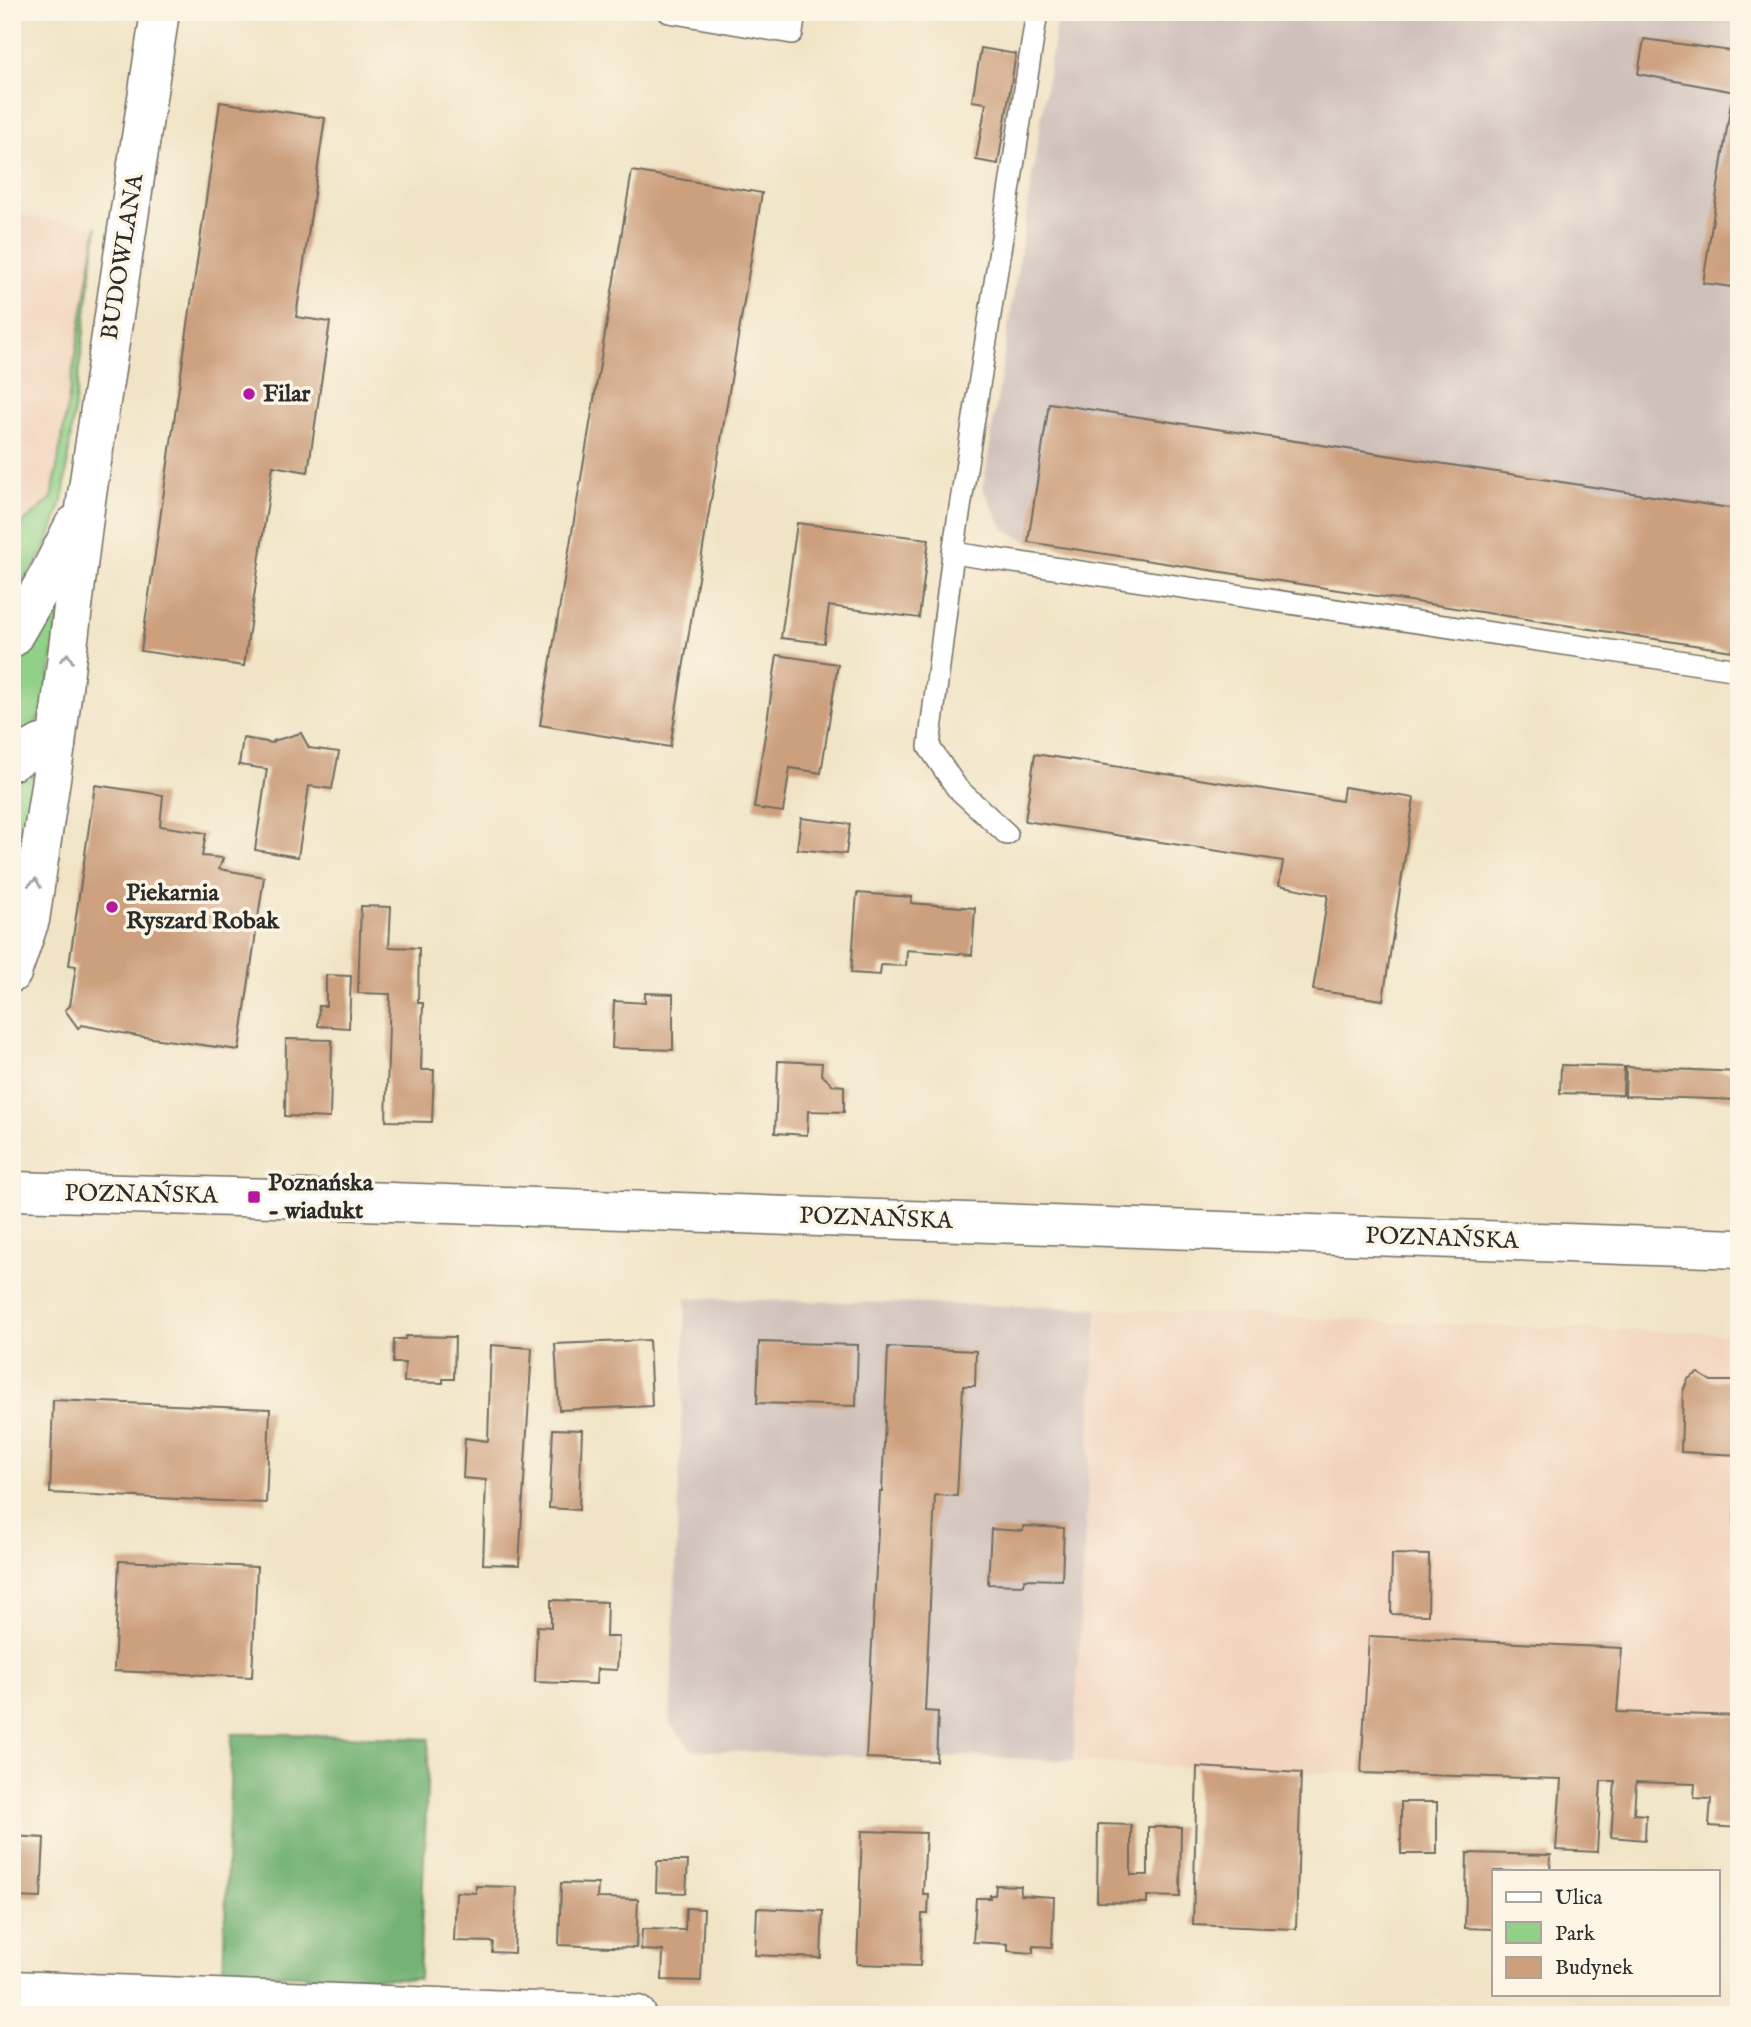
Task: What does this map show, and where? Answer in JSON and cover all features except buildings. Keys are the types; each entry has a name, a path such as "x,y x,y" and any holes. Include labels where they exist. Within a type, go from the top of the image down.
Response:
{"street":[{"name":"BUDOWLANA","path":"12,973 30,920 56,745 86,501 160,12"},
{"name":"BUDOWLANA","path":"15,627 48,576 86,501"},
{"path":"12,761 41,744 56,745"},
{"name":"POZNAŃSKA","path":"12,1191 291,1198 1739,1249"},
{"path":"12,1990 637,2015"}],"lane":[{"path":"669,12 792,33 795,12"},
{"path":"1007,834 957,788 929,747 953,553 1037,12"},
{"path":"953,553 1739,670"}],"shaded area":[{"path":"1058,12 1739,12 1739,651 1028,542 1004,529 983,489"},
{"path":"12,214 97,226 52,498 12,533"},
{"path":"686,1298 1097,1308 1073,1761 959,1756 936,1761 692,1750 670,1723"},
{"path":"1097,1308 1384,1322 1739,1334 1739,1785 1301,1773 1073,1761"}],"green space":[{"path":"97,226 63,499 46,547 32,571 12,592 12,533 52,498"},
{"path":"53,598 62,601 45,705 33,729 12,746 12,666"},
{"path":"25,774 37,777 12,910 12,781"},
{"path":"232,1734 429,1739 419,1979 223,1973"}],"place":[{"name":"Filar","path":"249,394"},
{"name":"Piekarnia Ryszard Robak","path":"112,907"},
{"name":"Poznańska - wiadukt","path":"254,1197"}]}
